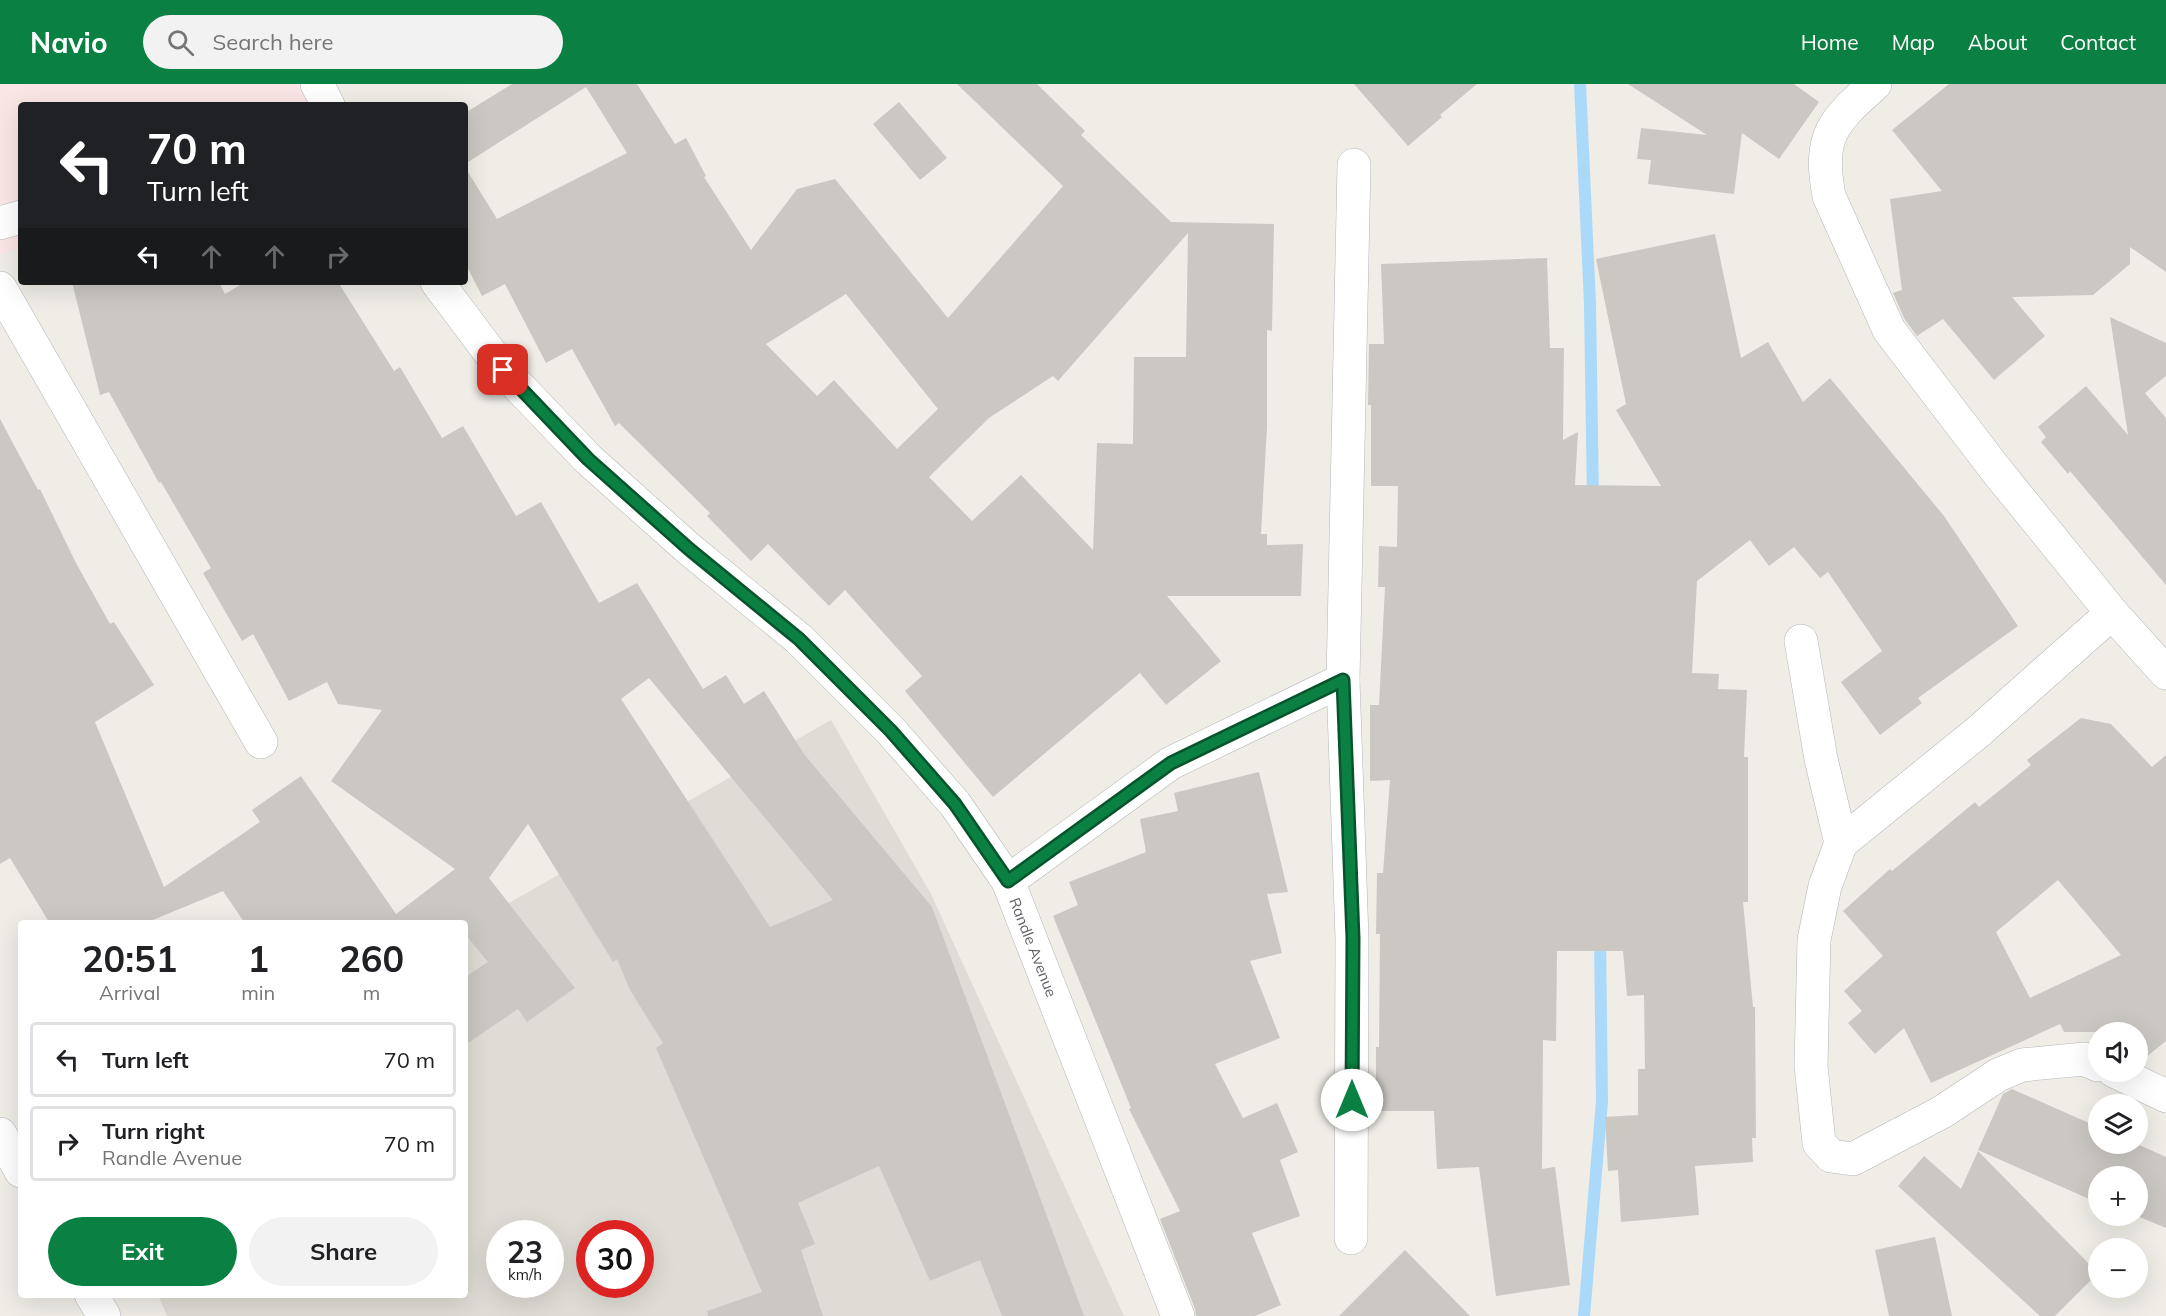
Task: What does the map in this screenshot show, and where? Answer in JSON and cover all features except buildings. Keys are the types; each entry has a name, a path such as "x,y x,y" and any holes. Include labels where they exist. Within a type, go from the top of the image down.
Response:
{"street":[{"path":"316,84 326,102"},
{"path":"1875,84 1844,112 1832,130 1825,149 1825,174 1829,196 1889,330 1996,470 2112,613 2166,673"},
{"path":"1351,1238 1353,938 1343,680 1354,165"},
{"path":"0,223 18,218"},
{"name":"Randle Avenue","path":"439,285 503,370 588,459 689,549 799,639 891,731 955,804 1008,881 1178,1316"},
{"path":"0,288 261,742"},
{"path":"2088,1061 2084,1059 2022,1065 1998,1075 1942,1113 1853,1159 1831,1156 1819,1143 1811,1066 1814,940 1825,886 1841,843 1978,732 2112,613"},
{"path":"1801,641 1821,759 1841,843"},
{"path":"1008,881 1171,763 1343,680"},
{"path":"2137,1082 2166,1096"},
{"path":"0,1134 18,1166"},
{"path":"93,1298 104,1316"}],"shaded area":[{"path":"0,84 318,84 328,102 18,102 18,249 0,255"},
{"path":"831,720 931,894 1124,1316 167,1316 159,1298 468,1298 468,926"}],"waterway":[{"path":"1580,84 1590,304 1593,500"},
{"path":"1584,1316 1602,1101 1600,937"}],"route":[{"path":"503,370 588,459 689,549 799,639 891,731 955,804 1008,881 1171,763 1343,680 1353,938 1352,1100"}]}
